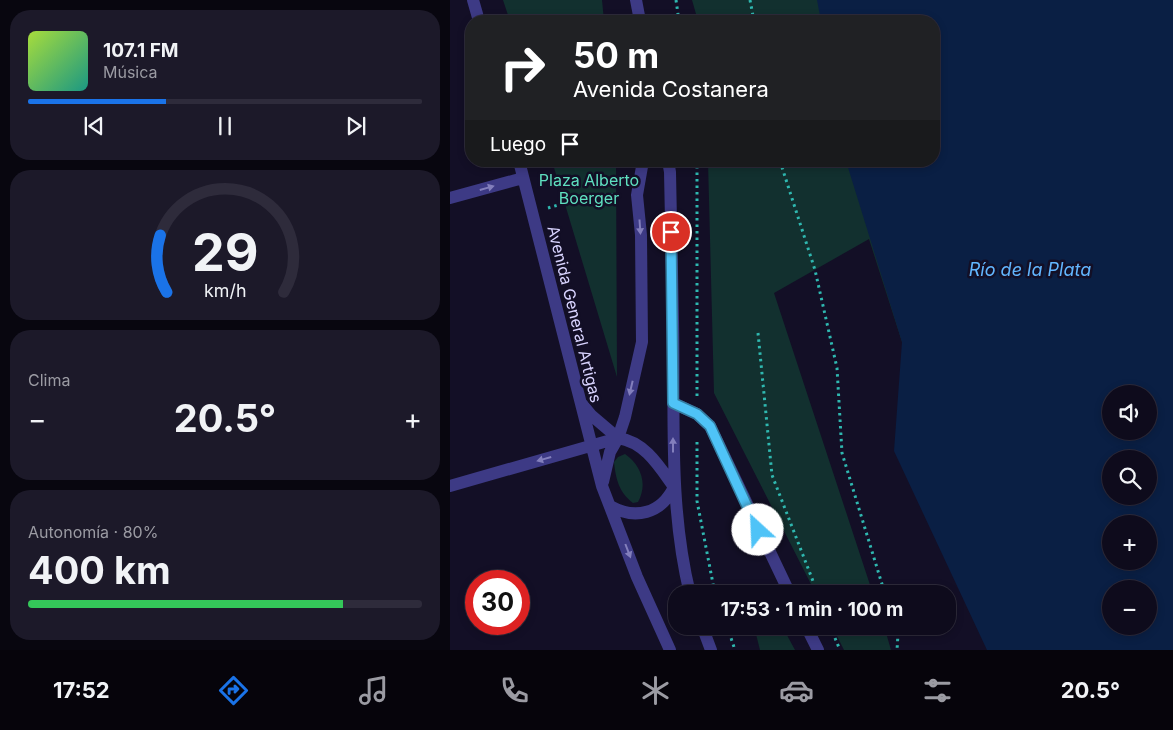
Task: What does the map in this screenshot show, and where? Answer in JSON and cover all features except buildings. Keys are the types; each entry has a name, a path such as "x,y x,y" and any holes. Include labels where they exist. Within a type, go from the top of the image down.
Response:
{"street":[{"path":"473,0 477,15"},
{"path":"636,0 639,15"},
{"name":"Avenida General Artigas","path":"521,167 602,486"},
{"path":"642,167 638,195 641,235 642,342 618,438 610,452 602,486 637,577 670,650"},
{"path":"669,167 674,487 678,536 688,585"},
{"path":"450,198 524,178"},
{"path":"580,402 591,415 618,438"},
{"path":"673,403 697,414 710,426 786,585"},
{"path":"450,486 618,438 630,440 641,447 657,462 674,487"},
{"path":"610,506 630,514 647,512 661,505 674,487"},
{"path":"705,635 710,650"},
{"path":"810,635 818,650"}],"path":[{"path":"676,0 678,15"},
{"path":"750,0 753,15"},
{"path":"698,167 697,501 713,585"},
{"path":"782,167 815,270 837,368 842,453 883,585"},
{"path":"533,212 592,195 638,195"},
{"path":"758,334 772,475 815,585"},
{"path":"729,635 735,650"},
{"path":"834,635 840,650"},
{"path":"897,650 898,635"}],"green space":[{"path":"503,0 602,0 603,15 508,15"},
{"path":"692,0 1101,0 902,342 869,239 774,293 870,585 811,585 714,393 708,167 940,167 940,15 696,15"},
{"name":"Plaza Alberto Boerger","path":"554,167 616,167 617,377"},
{"path":"625,454 631,458 641,475 642,488 638,502 633,503 628,499 621,490 617,480 614,462 618,457"},
{"path":"756,635 787,635 795,650 760,650"},
{"path":"836,635 887,635 891,650 844,650"}],"water":[{"name":"Río de la Plata","path":"817,0 1173,0 1173,650 987,650 894,451 902,342 848,167 940,167 940,15 820,15"}],"route":[{"path":"671,232 673,403 697,414 710,426 758,530"}]}
